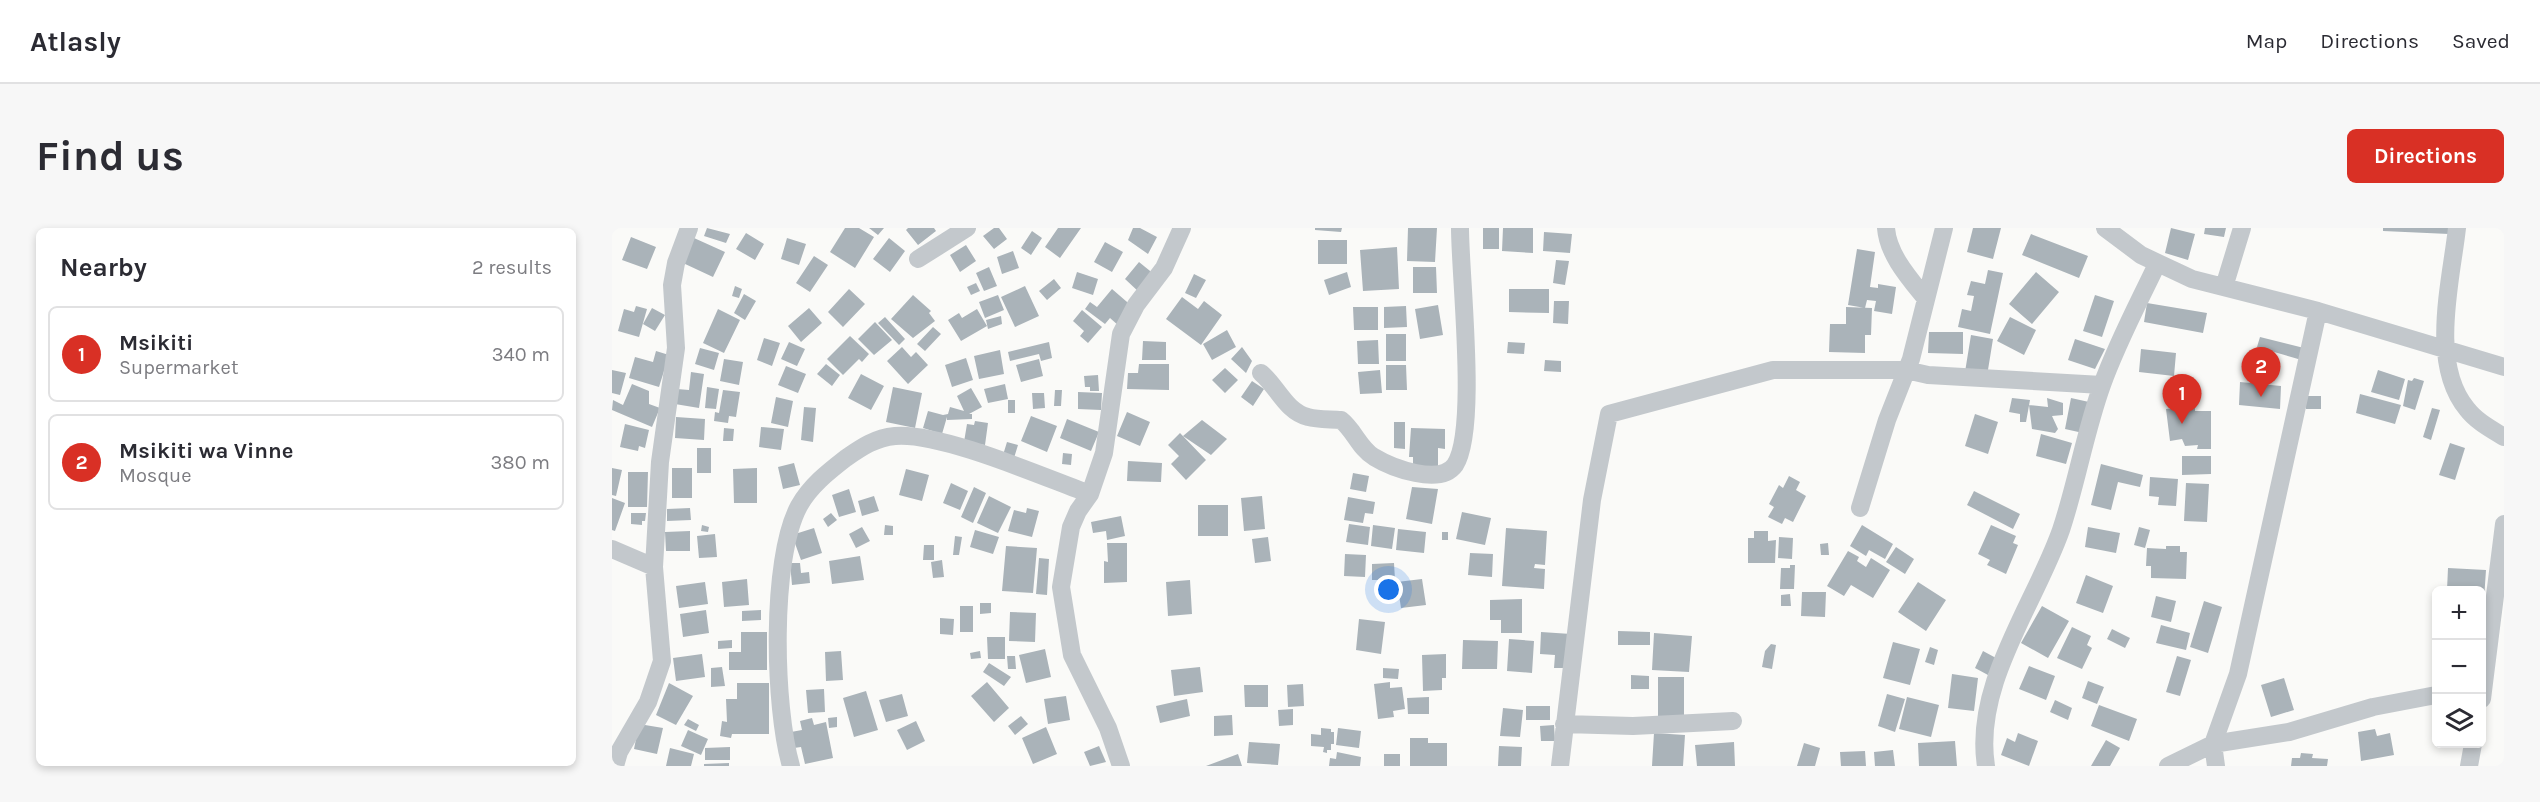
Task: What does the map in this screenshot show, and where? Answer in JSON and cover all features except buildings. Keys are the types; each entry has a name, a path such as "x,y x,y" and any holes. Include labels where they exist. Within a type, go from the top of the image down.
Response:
{"street":[{"path":"615,766 619,752 648,702 662,661 654,567 660,462 676,348 672,285 676,263 689,228"},
{"path":"918,259 967,228"},
{"path":"1121,766 1108,728 1072,655 1061,587 1071,527 1078,511 1090,494 1107,436 1121,334 1136,305 1164,267 1182,228"},
{"path":"1261,373 1274,383 1279,394 1296,412 1309,418 1341,420 1372,457 1421,475 1447,473 1455,465 1459,454 1464,429 1467,382 1460,228"},
{"path":"1886,228 1893,251 1904,272 1926,299"},
{"path":"1860,508 1887,420 1906,370 1944,228"},
{"path":"2105,228 2157,264 2192,279 2318,311 2504,367"},
{"path":"2224,287 2242,228"},
{"path":"2457,228 2444,349 2456,394 2468,411 2504,437"},
{"path":"1986,766 1984,748 1993,688 2014,632 2038,589 2061,529 2102,385 2157,264"},
{"path":"2216,766 2213,744 2238,674 2318,311"},
{"path":"1560,766 1592,500 1609,414 1773,370 1906,370 1928,375 2102,385"},
{"path":"791,766 780,702 779,600 782,557 789,529 799,506 810,489 827,472 866,444 881,438 909,436 980,455 1090,494"},
{"path":"2486,659 2504,524"},
{"path":"612,549 654,567"},
{"path":"2168,766 2213,744 2289,732 2373,707 2432,696"},
{"path":"1564,724 1633,726 1733,721"},
{"path":"2469,766 2472,748"}],"place":[{"name":"Msikiti wa Vinne","path":"2261,397"},
{"name":"Msikiti","path":"2182,424"}]}
